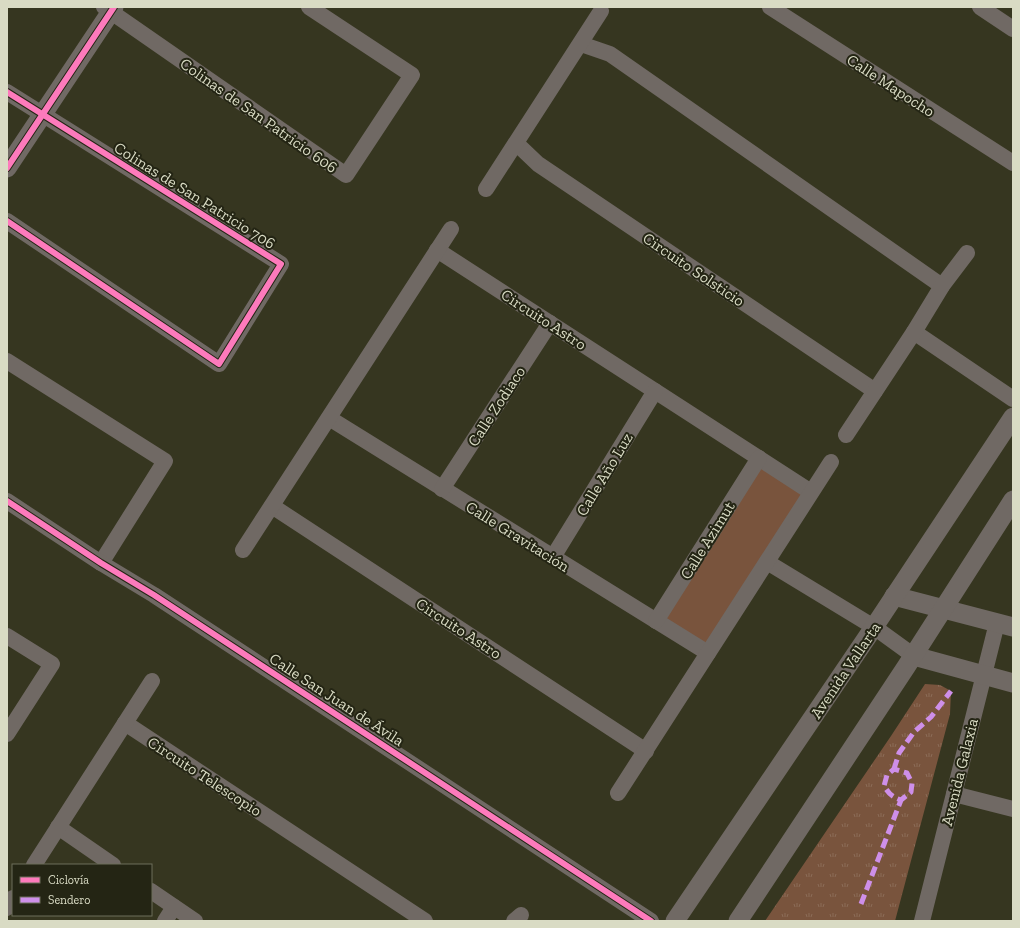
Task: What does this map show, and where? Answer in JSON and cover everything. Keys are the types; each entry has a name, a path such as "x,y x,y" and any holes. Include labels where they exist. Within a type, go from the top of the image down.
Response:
{"street":[{"name":"Colinas de San Patricio 606","path":"110,9 346,175 412,75 309,7"},
{"name":"Calle Mapocho","path":"770,7 1013,163"},
{"path":"980,7 1013,29"},
{"path":"7,168 110,9"},
{"path":"486,189 601,11"},
{"path":"581,44 610,54 942,286"},
{"path":"7,92 42,115"},
{"name":"Colinas de San Patricio 706","path":"7,221 219,364 281,264 42,115"},
{"name":"Circuito Solsticio","path":"516,143 538,164 875,391"},
{"path":"244,550 451,228"},
{"name":"Circuito Astro","path":"437,250 811,492"},
{"path":"846,435 914,332 942,286 967,253"},
{"name":"Calle Zodiaco","path":"442,489 550,323"},
{"path":"914,332 1013,399"},
{"path":"7,361 165,461 101,563"},
{"name":"Calle Año Luz","path":"553,558 655,391"},
{"name":"Avenida Vallarta","path":"675,921 874,627 1013,417"},
{"name":"Calle Gravitación","path":"329,418 708,653"},
{"name":"Calle Azimut","path":"656,621 759,458"},
{"path":"618,793 831,462"},
{"path":"738,921 914,656 1013,500"},
{"name":"Calle San Juan de Ávila","path":"7,501 101,563 160,599 651,921"},
{"name":"Circuito Astro","path":"272,506 646,750"},
{"path":"767,562 874,627 914,656 1013,683"},
{"path":"894,596 1005,625"},
{"name":"Avenida Galaxia","path":"922,921 984,675 1005,625"},
{"path":"7,636 52,664 7,734"},
{"path":"35,864 152,681"},
{"name":"Circuito Telescopio","path":"125,723 425,921"},
{"path":"954,794 1013,809"},
{"path":"58,827 112,864"},
{"path":"152,892 195,921"},
{"path":"165,921 174,907"}],"green space":[{"path":"759,458 811,492 708,646 660,619"},
{"path":"925,684 940,685 951,691 950,714 895,921 765,921 891,736"}],"marked path":[{"path":"894,769 899,753 914,732 931,717 951,691"},
{"path":"861,904 901,800 891,795 884,786 887,775 894,769 907,773 912,783 911,792 901,800"}],"cycle path":[{"path":"7,168 114,7"},
{"path":"7,92 281,264 219,364 7,221"},
{"path":"7,501 101,563 154,595 651,921"}]}
